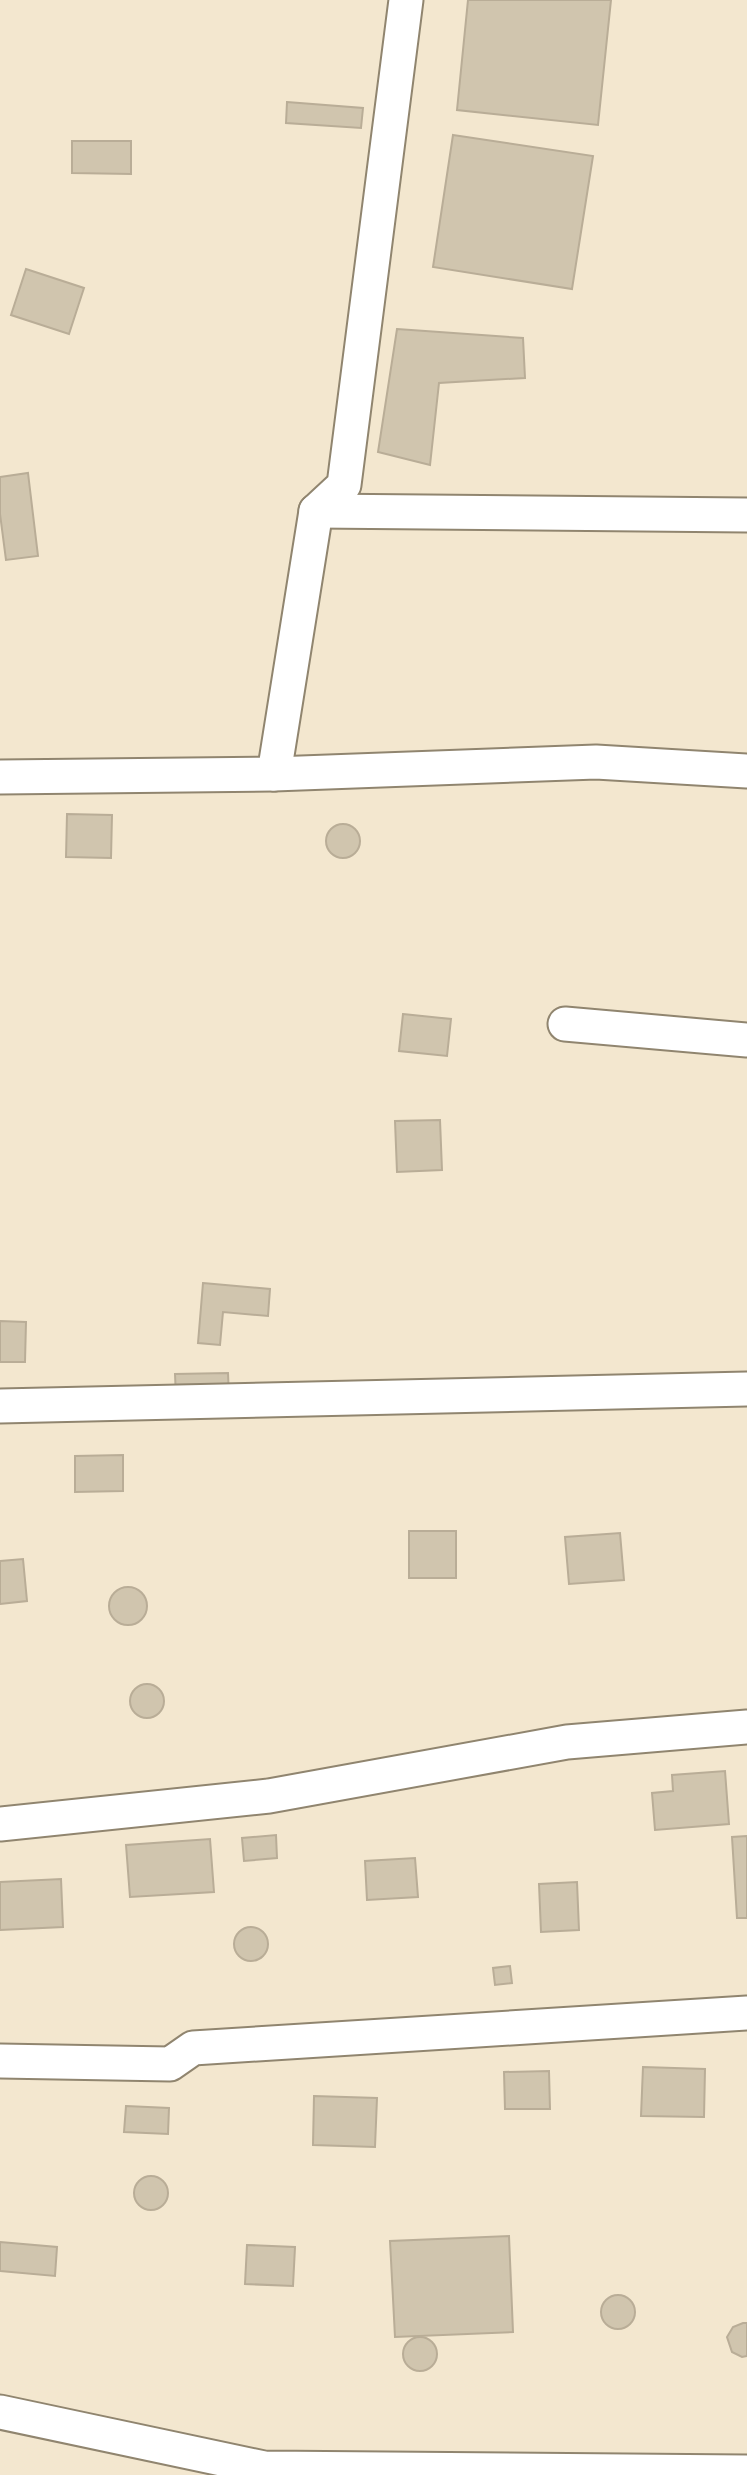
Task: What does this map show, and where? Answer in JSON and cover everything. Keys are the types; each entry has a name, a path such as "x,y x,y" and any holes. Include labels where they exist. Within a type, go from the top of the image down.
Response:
{"street":[{"path":"274,774 316,511 344,485 406,0"},
{"path":"316,511 747,515"},
{"path":"0,778 274,774 596,762 747,771"},
{"path":"565,1024 747,1040"},
{"path":"0,1406 747,1389"},
{"path":"0,1824 270,1796 567,1742 747,1727"},
{"path":"0,2061 170,2064 193,2048 747,2013"},
{"path":"0,2412 264,2468 747,2472"}],"building":[{"path":"468,0 611,0 598,125 457,110"},
{"path":"287,102 363,108 361,128 286,123"},
{"path":"453,135 593,156 572,289 433,267"},
{"path":"72,141 131,141 131,174 72,173"},
{"path":"26,269 84,288 69,334 11,315"},
{"path":"397,329 523,338 525,378 439,383 430,465 378,452"},
{"path":"28,473 38,556 6,560 0,514 0,477"},
{"path":"67,814 112,815 111,858 66,857"},
{"path":"343,824 355,829 360,841 355,853 343,858 331,853 326,841 331,829"},
{"path":"403,1014 451,1019 447,1056 399,1051"},
{"path":"440,1120 442,1170 397,1172 395,1121"},
{"path":"203,1283 270,1289 268,1316 223,1312 220,1345 198,1343"},
{"path":"0,1321 26,1322 25,1362 0,1362"},
{"path":"228,1373 229,1397 176,1398 175,1374"},
{"path":"123,1455 123,1491 75,1492 75,1456"},
{"path":"409,1531 456,1531 456,1578 409,1578"},
{"path":"620,1533 624,1580 569,1584 565,1537"},
{"path":"23,1559 27,1601 0,1604 0,1561"},
{"path":"128,1587 142,1592 147,1606 142,1620 128,1625 114,1620 109,1606 114,1592"},
{"path":"147,1684 159,1689 164,1701 159,1713 147,1718 135,1713 130,1701 135,1689"},
{"path":"725,1771 729,1824 655,1830 652,1793 673,1791 672,1775"},
{"path":"276,1835 277,1858 244,1861 242,1838"},
{"path":"747,1836 747,1918 737,1918 732,1837"},
{"path":"210,1839 214,1892 130,1897 126,1845"},
{"path":"415,1858 418,1897 367,1900 365,1861"},
{"path":"61,1879 63,1927 0,1930 0,1882"},
{"path":"577,1882 579,1930 541,1932 539,1884"},
{"path":"251,1927 263,1932 268,1944 263,1956 251,1961 239,1956 234,1944 239,1932"},
{"path":"510,1966 512,1983 495,1985 493,1968"},
{"path":"643,2067 705,2069 704,2117 641,2116"},
{"path":"549,2071 550,2109 505,2109 504,2072"},
{"path":"314,2096 377,2098 375,2147 313,2145"},
{"path":"126,2106 169,2108 168,2134 124,2132"},
{"path":"151,2176 163,2181 168,2193 163,2205 151,2210 139,2205 134,2193 139,2181"},
{"path":"509,2236 513,2332 395,2337 390,2241"},
{"path":"0,2242 57,2247 55,2276 0,2271"},
{"path":"247,2245 295,2247 293,2286 245,2284"},
{"path":"618,2295 630,2300 635,2312 630,2324 618,2329 606,2324 601,2312 606,2300"},
{"path":"747,2323 747,2356 742,2357 732,2352 727,2337 733,2327"},
{"path":"420,2337 432,2342 437,2354 432,2366 420,2371 408,2366 403,2354 408,2342"}]}
